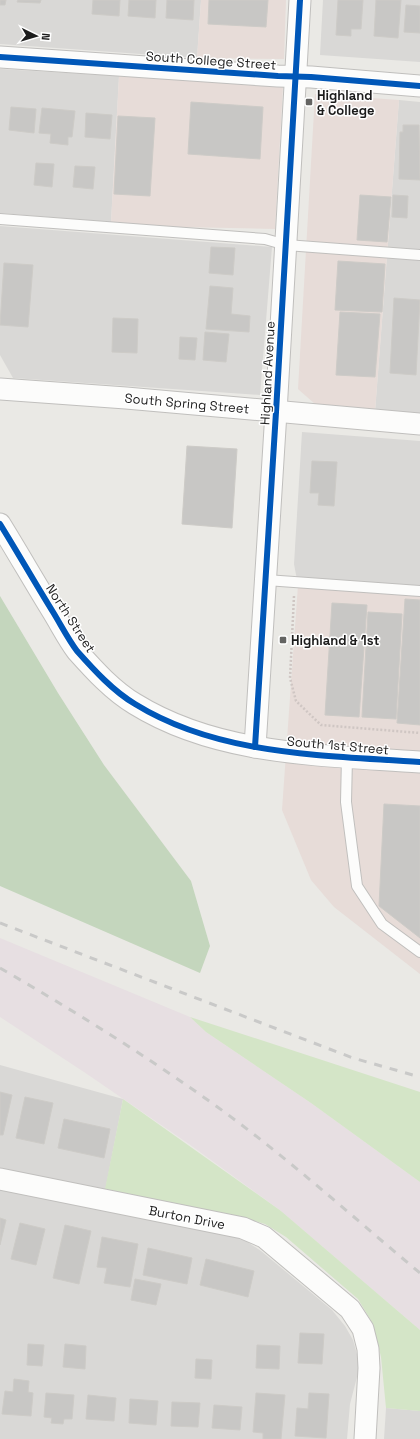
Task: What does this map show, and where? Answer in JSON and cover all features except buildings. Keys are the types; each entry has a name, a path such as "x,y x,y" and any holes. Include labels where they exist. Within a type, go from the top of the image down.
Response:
{"street":[{"name":"Highland Avenue","path":"255,747 300,0"},
{"name":"South College Street","path":"0,57 295,76 420,86"},
{"name":"South Spring Street","path":"0,389 126,398 420,424"},
{"name":"North Street","path":"0,524 76,649 118,692 134,704 165,720 215,738 255,747"},
{"name":"South 1st Street","path":"255,747 297,753 420,762"},
{"name":"Burton Drive","path":"0,1179 243,1228 264,1237 350,1308 362,1329 368,1349 369,1368 365,1439"}],"lane":[{"path":"0,219 265,239 286,245 420,255"},
{"path":"266,580 420,591"},
{"path":"347,757 346,802 357,886 382,924 420,952"}],"path":[{"path":"294,582 290,678 296,701 321,725 420,732"}],"shaded area":[{"path":"0,0 201,0 197,58 0,44"},
{"path":"201,0 286,0 284,59 197,58"},
{"path":"323,0 420,0 420,62 320,55"},
{"path":"0,69 119,76 111,222 0,213"},
{"path":"119,76 283,86 275,229 180,227 111,222"},
{"path":"315,94 399,100 375,412 315,404 298,389"},
{"path":"399,100 420,102 420,415 375,412"},
{"path":"0,226 272,247 260,395 13,378 0,355"},
{"path":"302,432 420,441 420,595 298,585 294,564"},
{"path":"298,585 420,595 420,974 334,907 311,880 282,810"},
{"path":"0,938 190,1017 206,1032 311,1103 420,1182 420,1330 281,1211 189,1144 0,1017"},
{"path":"0,1065 123,1099 102,1207 229,1235 246,1241 261,1251 332,1310 345,1326 353,1340 358,1358 358,1373 350,1404 347,1439 0,1439"},
{"path":"386,1408 420,1411 420,1439 384,1439"}],"green space":[{"path":"0,596 58,693 104,765 191,881 210,946 200,973 0,886"},
{"path":"190,1017 420,1092 420,1182 311,1103 206,1032"},
{"path":"123,1099 281,1211 420,1330 420,1411 386,1408 381,1357 373,1324 358,1299 286,1237 265,1224 242,1217 105,1189"}],"railway":[{"path":"0,923 353,1058 420,1077"},
{"path":"0,968 128,1046 230,1116 285,1159 420,1273"}],"cycle path":[{"path":"255,747 300,0"},
{"path":"0,57 311,77 420,86"},
{"path":"0,524 77,651 111,687 135,704 167,721 201,734 237,743 273,750 310,754 420,762"}],"place":[{"name":"Highland & College","path":"309,102"},
{"name":"Highland & 1st","path":"283,640"}]}
